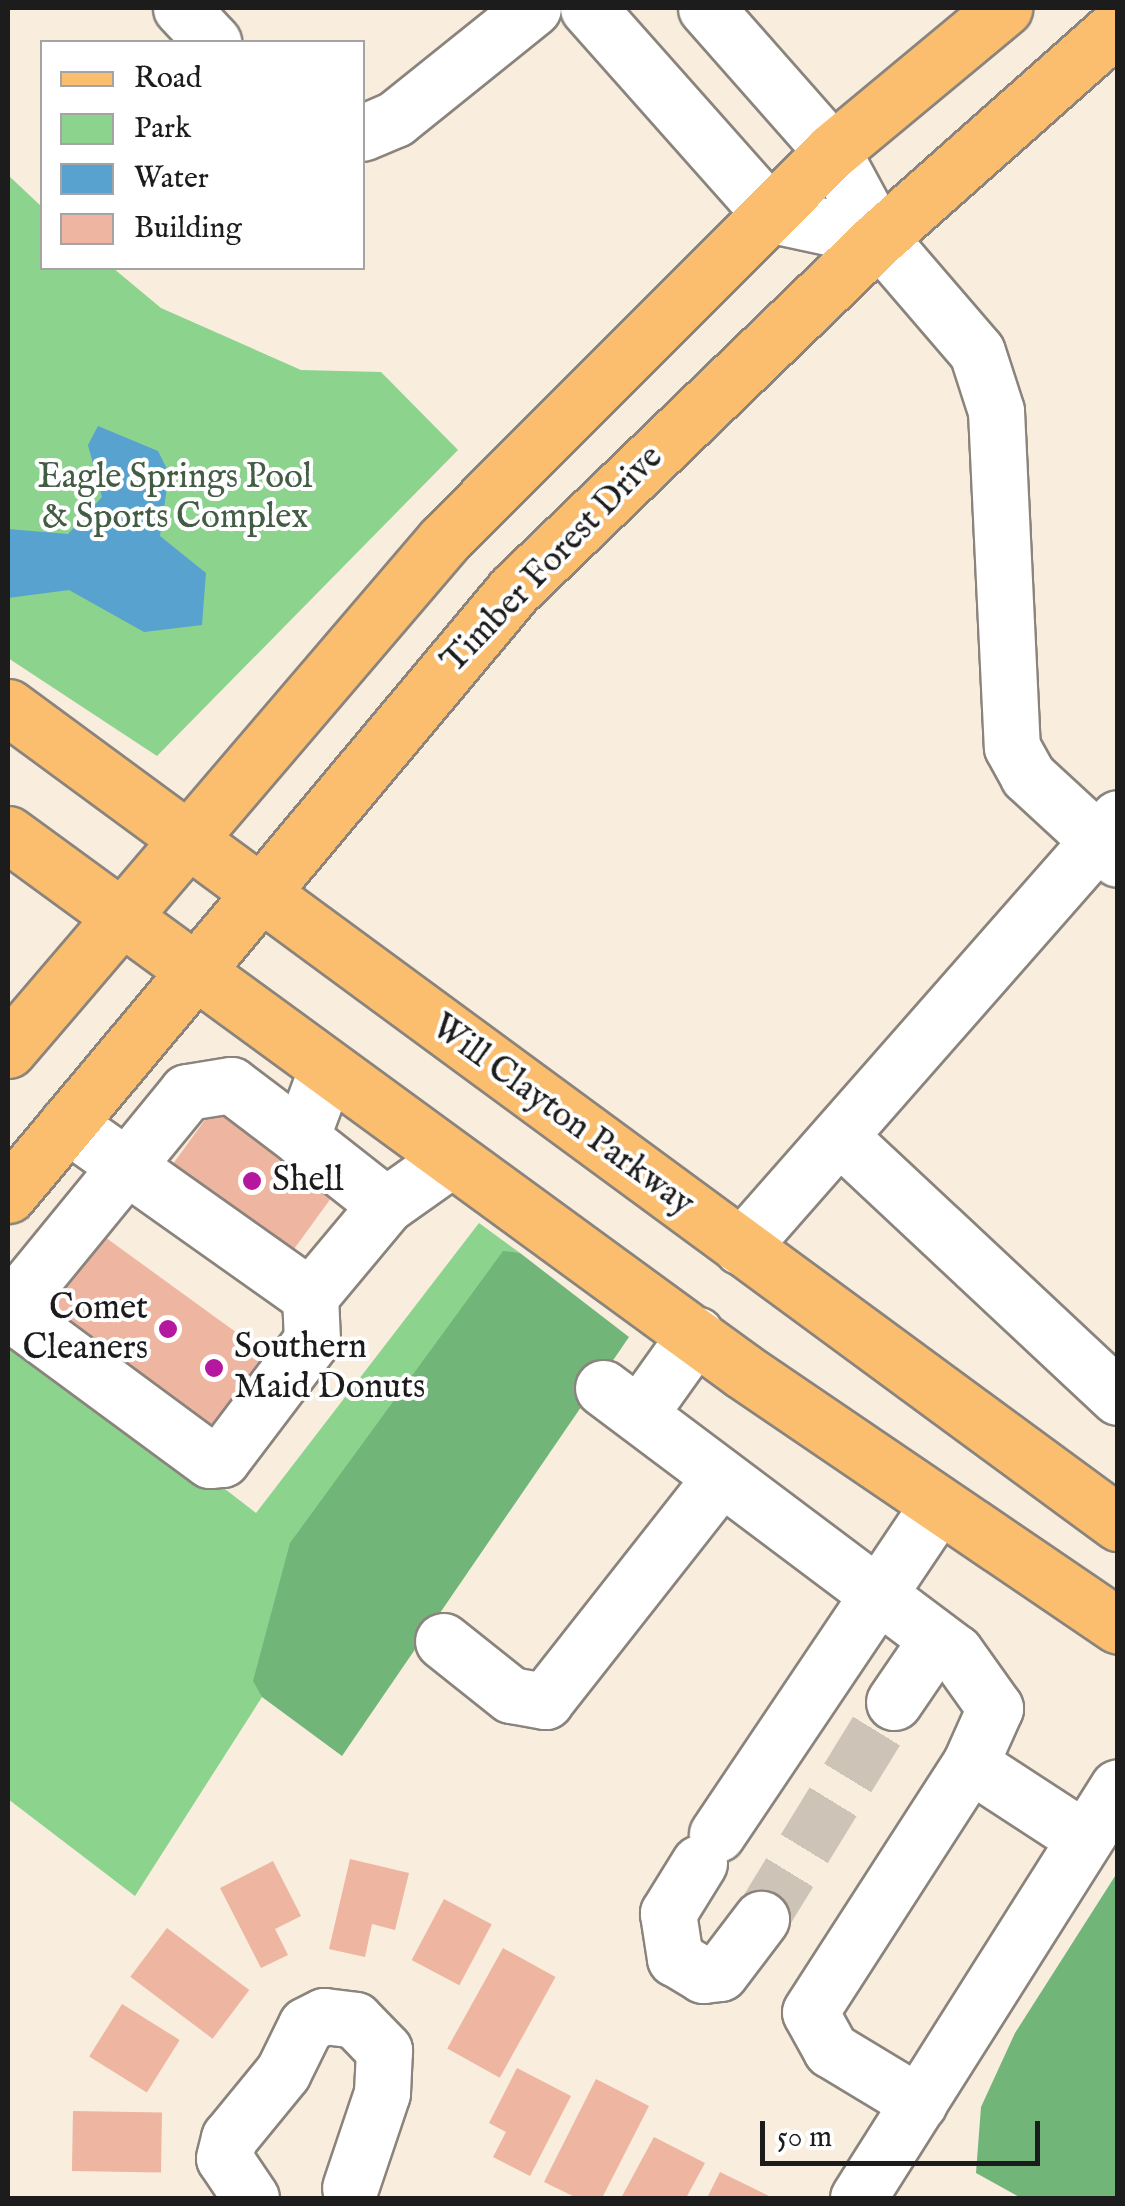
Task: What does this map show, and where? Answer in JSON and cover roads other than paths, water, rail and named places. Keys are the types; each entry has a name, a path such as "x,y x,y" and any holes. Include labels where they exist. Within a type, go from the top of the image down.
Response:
{"main road":[{"path":"8,1050 118,915 444,540 832,152 1004,8"},
{"name":"Timber Forest Drive","path":"8,1194 196,973 256,891 514,590 879,238 1118,26"},
{"name":"Will Clayton Parkway","path":"8,707 1118,1523"},
{"path":"8,834 451,1159 937,1506 1118,1626"}],"street":[{"path":"182,8 210,40"},
{"path":"365,132 395,119 533,8"},
{"path":"588,8 772,215 879,238"},
{"path":"706,8 832,152 879,238 978,352 990,380 1012,748 1028,776 1111,839 741,1247"},
{"path":"301,1138 327,1068"},
{"path":"386,1205 231,1085 187,1092 17,1290 17,1310 197,1456 222,1459 312,1340 310,1296 386,1205 451,1159"},
{"path":"67,1124 310,1296"},
{"path":"839,1136 1118,1398"},
{"path":"696,1334 621,1401 937,1638 980,1678 995,1708 970,1764 810,2012 831,2050 918,2103"},
{"path":"443,1640 510,1694 545,1701 721,1476"},
{"path":"761,1919 720,1972 704,1975 675,1958 668,1913 937,1506"},
{"path":"894,1702 937,1638"},
{"path":"970,1764 1085,1840"},
{"path":"858,2198 1118,1787"},
{"path":"251,2198 224,2158 229,2138 271,2089 306,2025 324,2016 355,2020 384,2050 382,2093 347,2195"}],"water":[{"path":"98,426 158,451 169,473 160,536 206,573 202,625 144,632 69,590 8,598 8,529 68,534 102,497 88,445"}],"tunnel":[{"path":"761,1919 894,1702"}],"place":[{"name":"Shell","path":"252,1181"},
{"name":"Comet Cleaners","path":"168,1329"},
{"name":"Southern Maid Donuts","path":"214,1368"}],"park label":[{"name":"Eagle Springs Pool & Sports Complex","path":"175,498"}]}
